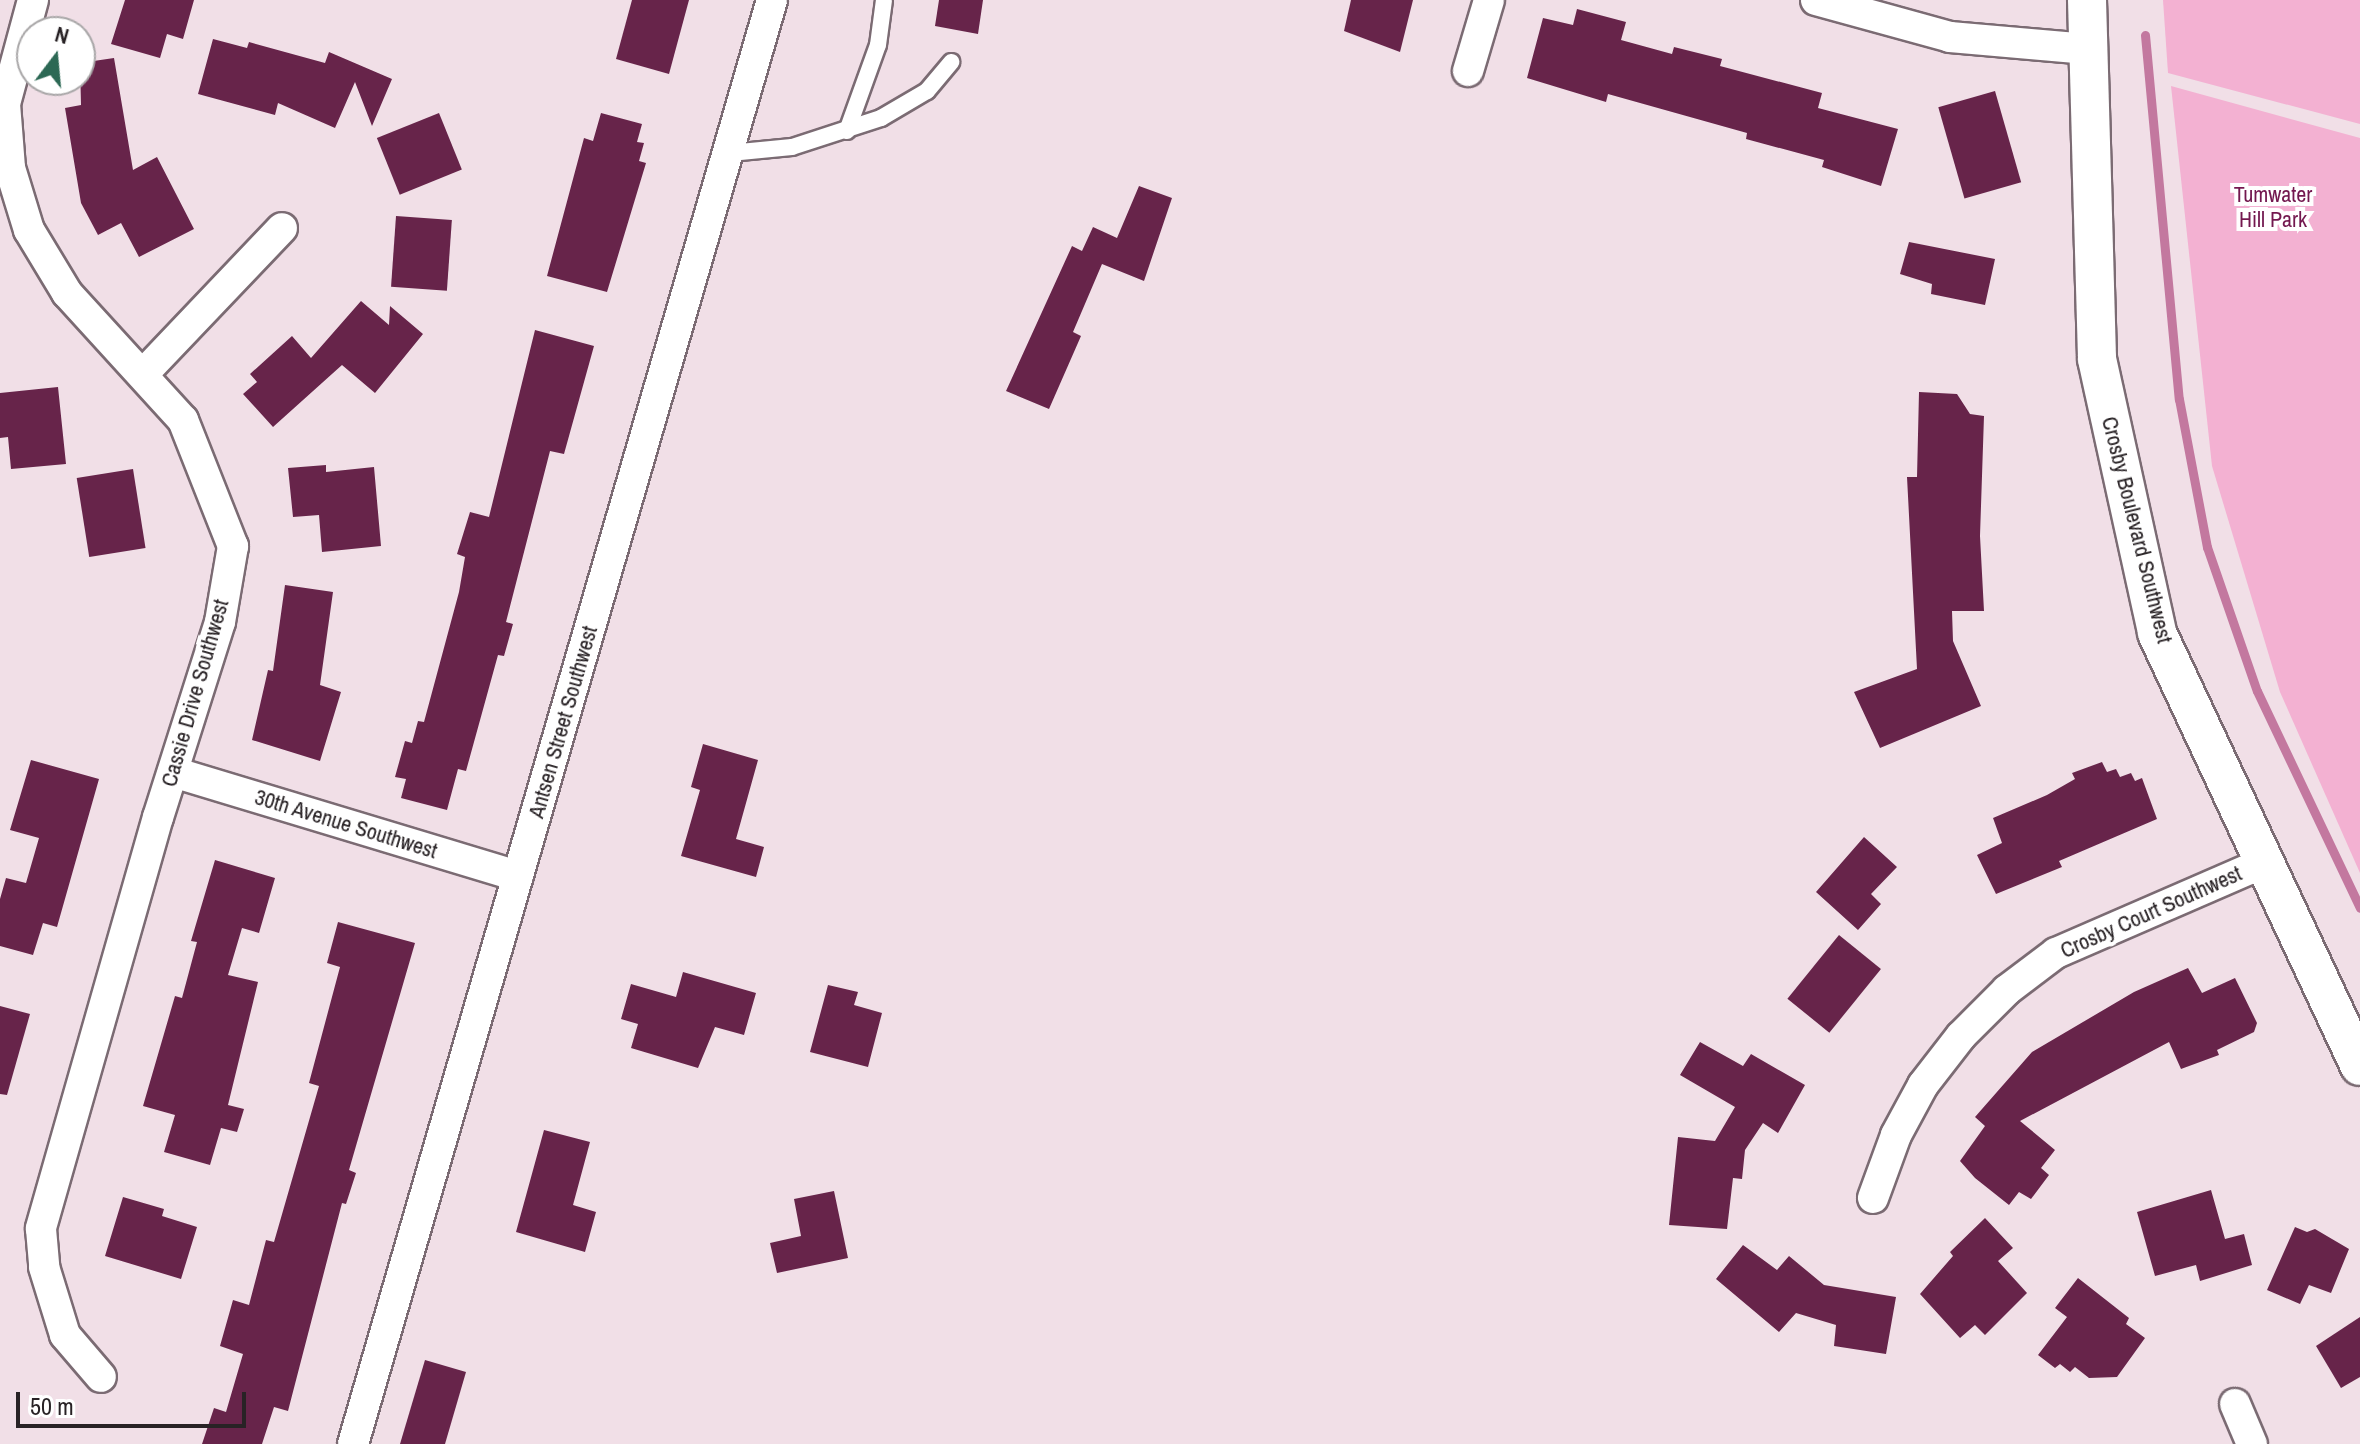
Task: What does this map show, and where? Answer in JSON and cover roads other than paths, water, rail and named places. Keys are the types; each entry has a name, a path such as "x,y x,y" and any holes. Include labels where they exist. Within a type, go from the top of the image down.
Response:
{"street":[{"name":"Cassie Drive Southwest","path":"33,0 5,104 10,168 29,230 67,293 144,373 183,420 233,546 220,622 173,772 41,1229 44,1267 65,1335 101,1377"},
{"name":"Antsen Street Southwest","path":"353,1444 772,0"},
{"path":"1468,71 1489,0"},
{"path":"1816,0 1950,37 2087,49"},
{"name":"Crosby Boulevard Southwest","path":"2087,0 2097,359 2157,633 2268,861 2360,1066"},
{"path":"144,373 282,228"},
{"name":"30th Avenue Southwest","path":"173,772 518,876"},
{"name":"Crosby Court Southwest","path":"1873,1198 1896,1135 1923,1085 1961,1036 2007,990 2056,953 2268,861"},
{"path":"2235,1404 2252,1444"}],"lane":[{"path":"847,131 878,45 884,0"},
{"path":"730,153 792,147 847,131 927,91 951,62"}],"waterway":[{"path":"2145,35 2179,399 2207,547 2257,691 2360,908"}],"park label":[{"name":"Tumwater Hill Park","path":"2273,206"}]}
